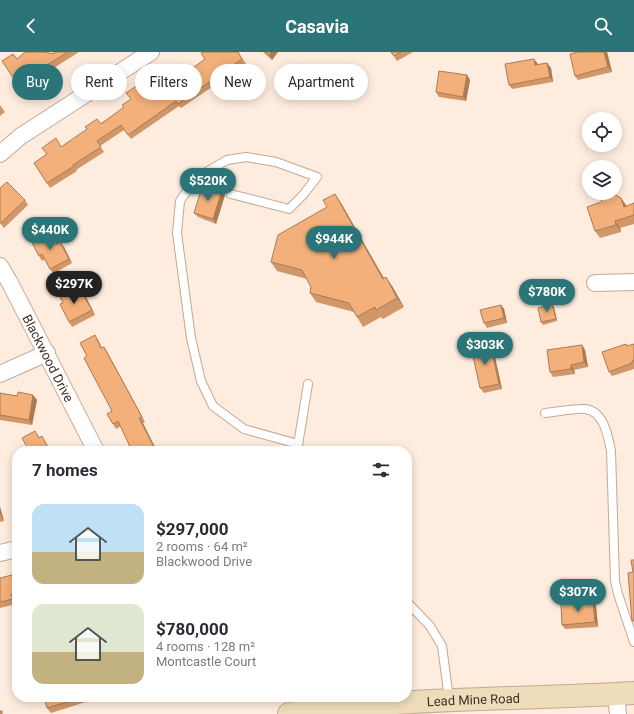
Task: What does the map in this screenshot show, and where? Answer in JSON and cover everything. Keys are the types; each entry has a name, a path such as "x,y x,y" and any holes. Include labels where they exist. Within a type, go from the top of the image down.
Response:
{"main road":[{"name":"Lead Mine Road","path":"412,702 449,700 623,700"},
{"name":"Lead Mine Road","path":"289,714 319,709 408,702"}],"street":[{"path":"0,154 21,136 151,52"},
{"name":"Blackwood Drive","path":"0,266 93,446"},
{"path":"595,283 634,282"},
{"path":"0,374 46,353"},
{"path":"0,553 12,550"}],"lane":[{"path":"231,194 289,209 303,195 317,177 276,162 246,157 226,160 196,178 180,201 177,233 191,338 201,382 213,406 244,429 291,446"},
{"path":"297,446 308,384"},
{"path":"545,413 586,408 596,413 607,431 611,451 615,581 634,642"},
{"path":"412,607 430,626 442,646 449,700"}],"building":[{"path":"25,52 43,52 54,54 54,52 68,52 48,64 12,64 12,76 2,61 13,54 17,59"},
{"path":"238,52 242,59 235,64 210,64 210,82 202,87 202,64 198,64 205,59 201,53"},
{"path":"391,52 401,52 394,56"},
{"path":"578,52 604,52 608,67 575,76 570,54"},
{"path":"534,59 535,65 547,63 550,77 509,85 505,64"},
{"path":"439,71 467,75 463,97 436,92"},
{"path":"135,87 135,100 184,100 178,104 176,101 128,135 121,125 97,141 101,147 47,183 34,163 47,154 42,148 56,138 61,147 87,129 85,127 97,119 101,124 124,107 122,105 131,99 127,92"},
{"path":"7,182 25,200 1,223 0,188"},
{"path":"203,184 222,190 213,219 194,213"},
{"path":"335,194 383,279 386,277 397,298 376,310 375,307 357,317 349,303 310,293 311,287 302,270 271,262 278,235 327,207 323,200"},
{"path":"602,200 622,200 624,207 634,203 634,215 615,221 616,225 595,231 587,207 601,202"},
{"path":"47,233 54,245 60,242 69,259 50,269 42,254 39,256 31,241"},
{"path":"72,288 76,296 82,293 92,310 69,322 60,304 63,303 59,295"},
{"path":"552,304 556,319 541,322 538,308"},
{"path":"501,305 504,318 484,323 480,310"},
{"path":"95,335 101,348 104,347 142,417 139,418 153,446 130,446 118,421 113,424 107,414 112,411 84,358 87,356 80,343"},
{"path":"490,343 499,384 480,388 471,347"},
{"path":"626,344 627,346 634,344 634,360 632,363 609,372 602,352"},
{"path":"582,345 584,362 571,365 571,369 550,372 547,350"},
{"path":"18,392 33,395 29,420 0,415 0,393 17,396"},
{"path":"35,431 39,438 42,436 47,446 26,446 22,438"},
{"path":"631,560 634,560 634,621 632,621 628,573 633,572"},
{"path":"12,575 12,599 0,602 0,578"},
{"path":"593,601 595,622 562,625 561,604"},
{"path":"45,702 68,702 47,708"}]}
